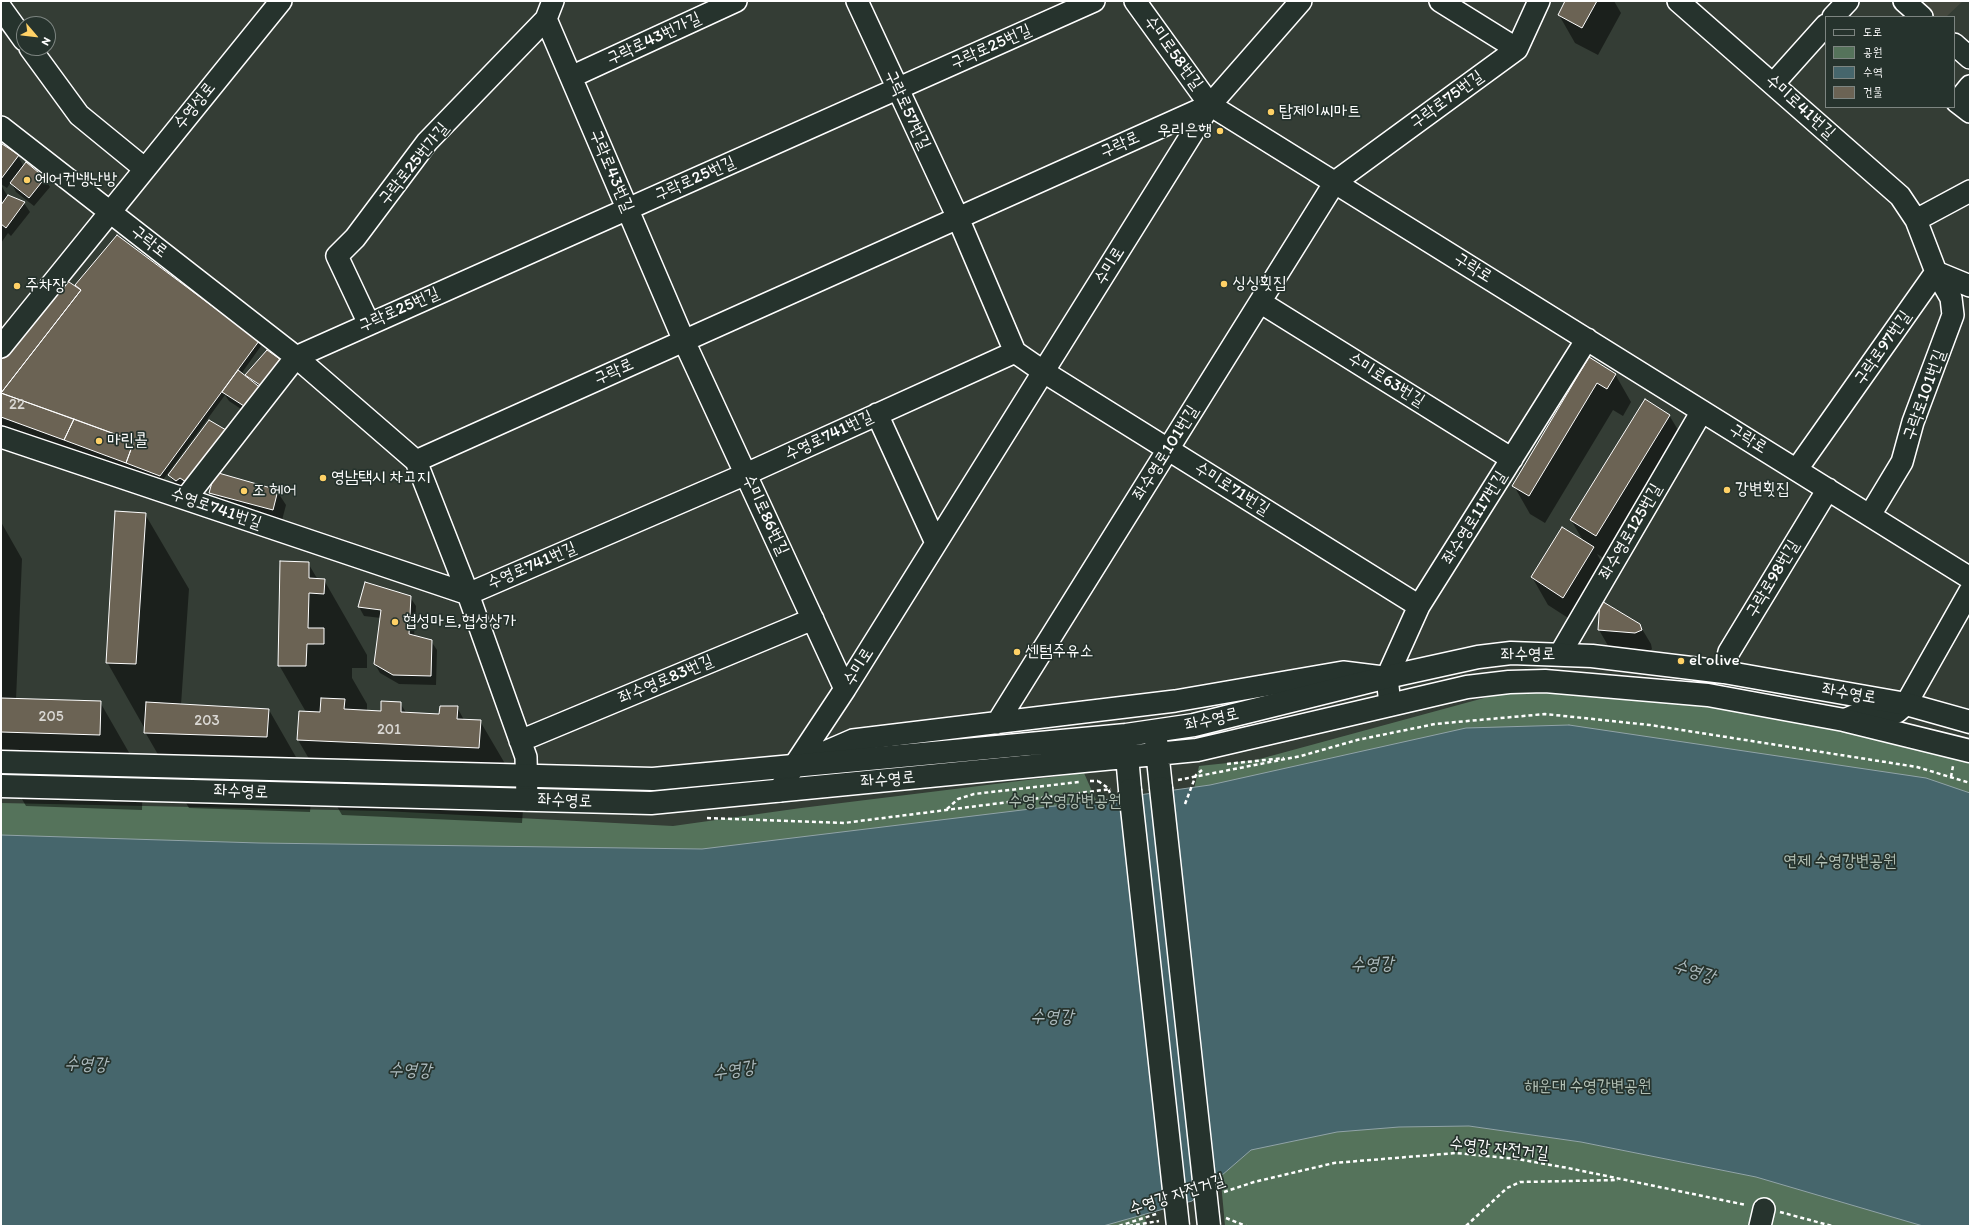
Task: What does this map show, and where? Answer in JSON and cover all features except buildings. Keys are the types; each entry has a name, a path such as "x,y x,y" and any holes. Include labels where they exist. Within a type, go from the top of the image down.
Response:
{"main road":[{"name":"좌수영로","path":"1,762 653,779 1126,735 1155,731 1194,725 1386,677 1478,657 1511,653 1592,656 1724,672 1906,704 1970,722"},
{"name":"좌수영로","path":"1,786 651,803 1128,758 1197,750 1467,687 1509,682 1545,682 1708,695 1844,720 1970,751"},
{"path":"1155,731 1209,1222"},
{"path":"1126,735 1130,790 1172,1218"}],"street":[{"name":"수영성로","path":"1,348 281,1"},
{"name":"구락로43번가길","path":"571,77 736,1"},
{"name":"구락로57번길","path":"858,1 958,218"},
{"name":"구락로25번길","path":"296,356 1094,1"},
{"name":"수미로58번길","path":"1135,1 1210,105"},
{"name":"수미로","path":"779,791 845,689 1210,105 1301,1"},
{"path":"1440,1 1518,49 1539,1"},
{"name":"수미로41번길","path":"1678,1 1774,83 1900,196 1916,220"},
{"path":"1834,16 1848,1"},
{"path":"1904,1 1921,16"},
{"path":"1,8 16,29"},
{"name":"구락로43번길","path":"549,10 571,77 684,341"},
{"name":"구락로25번가길","path":"370,324 337,256 355,238 427,142 549,10"},
{"path":"1774,83 1825,26"},
{"path":"1955,45 1970,58"},
{"name":"구락로75번길","path":"1335,182 1518,49"},
{"path":"36,56 79,115 145,169"},
{"path":"1970,86 1957,102 1970,112"},
{"name":"구락로","path":"1,127 296,356 416,461 1210,105 1970,578"},
{"name":"좌수영로101번길","path":"997,723 1335,182"},
{"path":"1970,191 1916,220 1936,272 1970,286"},
{"path":"958,218 1015,352 1044,372"},
{"name":"구락로97번길","path":"1797,469 1936,272"},
{"name":"구락로101번길","path":"1870,515 1902,462 1913,422 1953,315 1951,298 1936,272"},
{"name":"수미로63번길","path":"1260,302 1512,459"},
{"name":"좌수영로117번길","path":"1386,677 1419,606 1588,339"},
{"name":"수미로86번길","path":"684,341 845,689"},
{"name":"수영로741번길","path":"1,437 468,594 746,474 1015,352"},
{"path":"186,498 296,356"},
{"name":"수미로71번길","path":"1044,372 1419,606"},
{"name":"좌수영로125번길","path":"1560,654 1702,411"},
{"path":"877,414 936,543"},
{"path":"416,461 468,594 526,757 528,776 527,800"},
{"name":"구락로98번길","path":"1724,672 1729,652 1828,489"},
{"name":"좌수영로","path":"1844,720 1863,712 1885,715 1897,712 1906,704 1970,591"},
{"name":"좌수영로83번길","path":"520,741 813,619"},
{"path":"794,766 853,740 1175,701 1343,672 1386,677 1390,705"}],"path":[{"path":"1226,764 1301,756"},
{"path":"1185,804 1196,775 1206,768"},
{"path":"947,809 958,799 974,794 1098,781"},
{"name":"수영강 자전거길","path":"1218,1194 1254,1182 1334,1163 1456,1153 1517,1159 1623,1180 1762,1217 1792,1214 1832,1226"},
{"path":"1466,1226 1507,1188 1520,1182 1623,1180"},
{"name":"수영강 자전거길","path":"1119,1226 1172,1218"}],"shaded area":[{"path":"1912,1 1963,1 1947,16 1929,16"}],"green space":[{"path":"1517,689 1694,702 1917,746 1970,760 1970,1226 1225,1226 1188,818 1199,766 1256,760"},
{"name":"수영 수영강변공원","path":"1084,773 1107,825 681,866 1,849 1,803 384,811 673,826 801,808"},
{"path":"1144,1202 1146,1226 1069,1226"}],"water":[{"name":"수영강","path":"1569,725 1926,778 1970,793 1970,1226 1923,1226 1756,1177 1581,1142 1469,1126 1399,1127 1337,1132 1251,1150 1192,1201 1103,1226 1,1226 1,835 259,843 702,849 1096,801 1210,785 1466,728"}],"place":[{"name":"탑제이씨마트","path":"1271,112"},
{"name":"우리은행","path":"1220,131"},
{"name":"에어컨냉난방","path":"27,180"},
{"name":"싱싱횟집","path":"1224,284"},
{"name":"주차장","path":"17,286"},
{"name":"마린콜","path":"99,441"},
{"name":"영남택시 차고지","path":"323,478"},
{"name":"강변횟집","path":"1727,490"},
{"name":"조 헤어","path":"244,491"},
{"name":"협성마트,협성상가","path":"395,622"},
{"name":"센텀주유소","path":"1017,652"},
{"name":"el olive","path":"1681,661"}],"park label":[{"name":"연제 수영강변공원","path":"1840,862"},
{"name":"해운대 수영강변공원","path":"1588,1087"}]}
